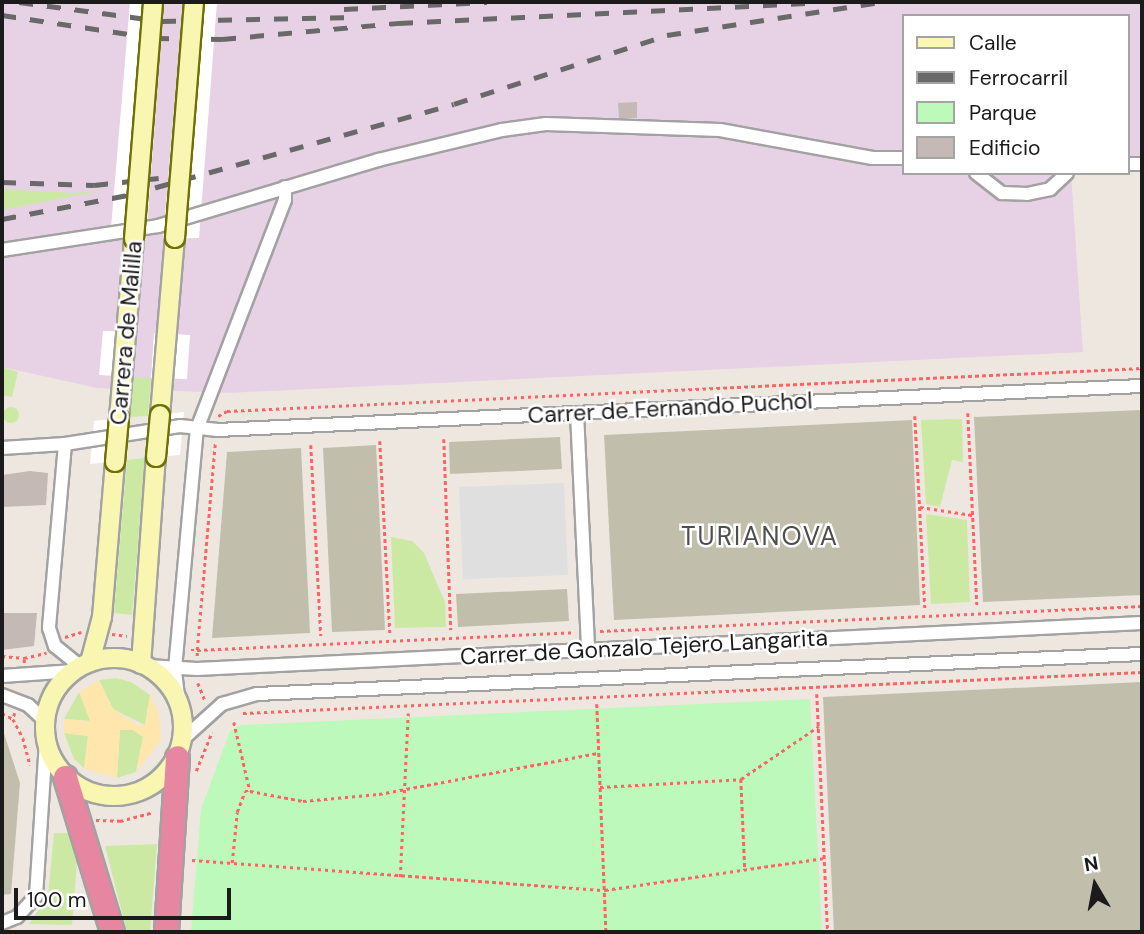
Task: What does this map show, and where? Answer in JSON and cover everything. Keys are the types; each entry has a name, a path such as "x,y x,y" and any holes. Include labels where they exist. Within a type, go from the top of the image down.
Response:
{"highway":[{"path":"166,932 179,748"},
{"path":"65,777 112,932"}],"street":[{"name":"Carrera de Malilla","path":"81,666 98,633 127,332 153,2"},
{"name":"Carrera de Malilla","path":"144,665 143,637 156,457 194,2"},
{"path":"2,250 158,226 285,187 462,138 546,124 720,130 872,158 902,158"},
{"path":"978,175 1002,193 1027,194 1050,189 1065,175"},
{"path":"46,743 65,777 83,790 126,796 164,775 179,748 179,704 175,669 197,429 285,200 285,187"},
{"name":"Carrer de Fernando Puchol","path":"2,448 65,444 131,431 180,426 197,429 1142,386"},
{"path":"577,413 588,649"},
{"path":"65,444 49,628 55,646 81,666"},
{"name":"Carrer de Gonzalo Tejero Langarita","path":"144,665 175,669 1142,624"},
{"name":"Carrer de Gonzalo Tejero Langarita","path":"179,748 212,711 233,699 257,694 1142,654"},
{"path":"2,676 81,666 107,658 144,665 160,676 179,704"},
{"path":"2,923 17,917 36,896 46,743 44,720 49,701 81,666"},
{"path":"2,695 19,700 44,720"}],"path":[{"path":"968,414 977,605"},
{"path":"915,416 925,608"},
{"path":"443,439 452,630"},
{"path":"380,441 390,633"},
{"path":"311,445 321,636"},
{"path":"920,507 972,515"},
{"path":"988,631 987,612 1142,606"},
{"path":"2,656 24,658 43,654 73,633 143,637"},
{"path":"197,650 198,684 220,723"},
{"path":"24,658 26,675"},
{"path":"989,661 990,679"},
{"path":"239,714 1142,672"},
{"path":"817,694 828,932"},
{"path":"13,719 19,700"},
{"path":"597,704 606,932"},
{"path":"2,713 13,719 23,737 32,774"},
{"path":"400,877 407,789 408,713"},
{"path":"193,778 214,729 232,716"},
{"path":"234,722 250,791"},
{"path":"600,786 741,779 819,726"},
{"path":"232,863 237,812 245,791 303,801 407,789 599,753"},
{"path":"741,779 746,870"},
{"path":"78,814 120,821 173,806"},
{"path":"192,860 605,890 825,858"}],"shaded area":[{"path":"2,2 194,2 194,6 264,2 1142,2 1142,158 1130,159 1130,14 902,14 902,175 1071,175 1083,352 227,393 97,388 2,367"},
{"path":"1142,410 1142,595 983,602 974,417"},
{"path":"912,420 920,605 614,620 604,435"},
{"path":"560,437 562,469 450,474 449,442"},
{"path":"376,445 385,630 332,632 323,448"},
{"path":"301,448 310,633 212,638 227,452"},
{"path":"564,483 568,575 463,579 459,487"},
{"path":"567,589 569,621 458,627 456,594"},
{"path":"1142,682 1142,932 834,932 823,697"},
{"path":"2,727 20,783 11,894 2,895"}],"green space":[{"path":"2,189 73,193 99,191 2,210"},
{"path":"2,367 18,372 12,397 2,395"},
{"path":"133,377 151,378 148,416 130,417"},
{"path":"8,407 14,407 19,415 17,421 8,423 3,418 3,412"},
{"path":"962,419 963,462 952,460 940,507 926,504 921,420"},
{"path":"145,458 132,615 114,613 127,460"},
{"path":"926,514 967,520 970,602 931,604"},
{"path":"391,537 412,541 424,553 445,602 446,627 395,628"},
{"path":"116,678 131,682 150,695 145,725 113,709 99,680"},
{"path":"79,692 90,715 90,721 64,719"},
{"path":"810,699 822,932 191,932 201,809 230,731 241,725"},
{"path":"120,729 133,729 143,737 136,772 117,778"},
{"path":"64,733 88,736 84,768 74,759"},
{"path":"54,833 70,833 77,862 72,925 29,924 48,896"},
{"path":"157,844 150,932 127,932 105,846"}],"sand":[{"path":"99,680 113,709 137,725 145,725 150,695 159,713 161,740 136,772 143,737 133,730 120,730 117,778 84,768 88,736 64,733 64,719 90,721 79,692"}],"pier":[{"path":"130,2 164,2 146,240 110,240"},
{"path":"183,2 217,2 199,238 163,239"},
{"path":"103,331 137,332 133,377 99,375"},
{"path":"154,333 190,335 187,379 151,378"},
{"path":"184,412 180,455 145,458 148,416"},
{"path":"130,417 127,460 90,464 94,421"}],"building":[{"path":"637,102 637,118 619,118 618,103"},
{"path":"30,471 48,473 46,505 2,507 2,475"},
{"path":"2,613 37,613 34,646 2,650"}],"railway":[{"path":"19,2 162,21 357,17"},
{"path":"344,9 487,2"},
{"path":"2,219 128,195 454,104 667,35 880,2"},
{"path":"2,15 155,38 222,39 399,23 811,3"},
{"path":"2,182 94,185 159,178"}],"district":[{"name":"TURIANOVA","path":"760,537"}]}
